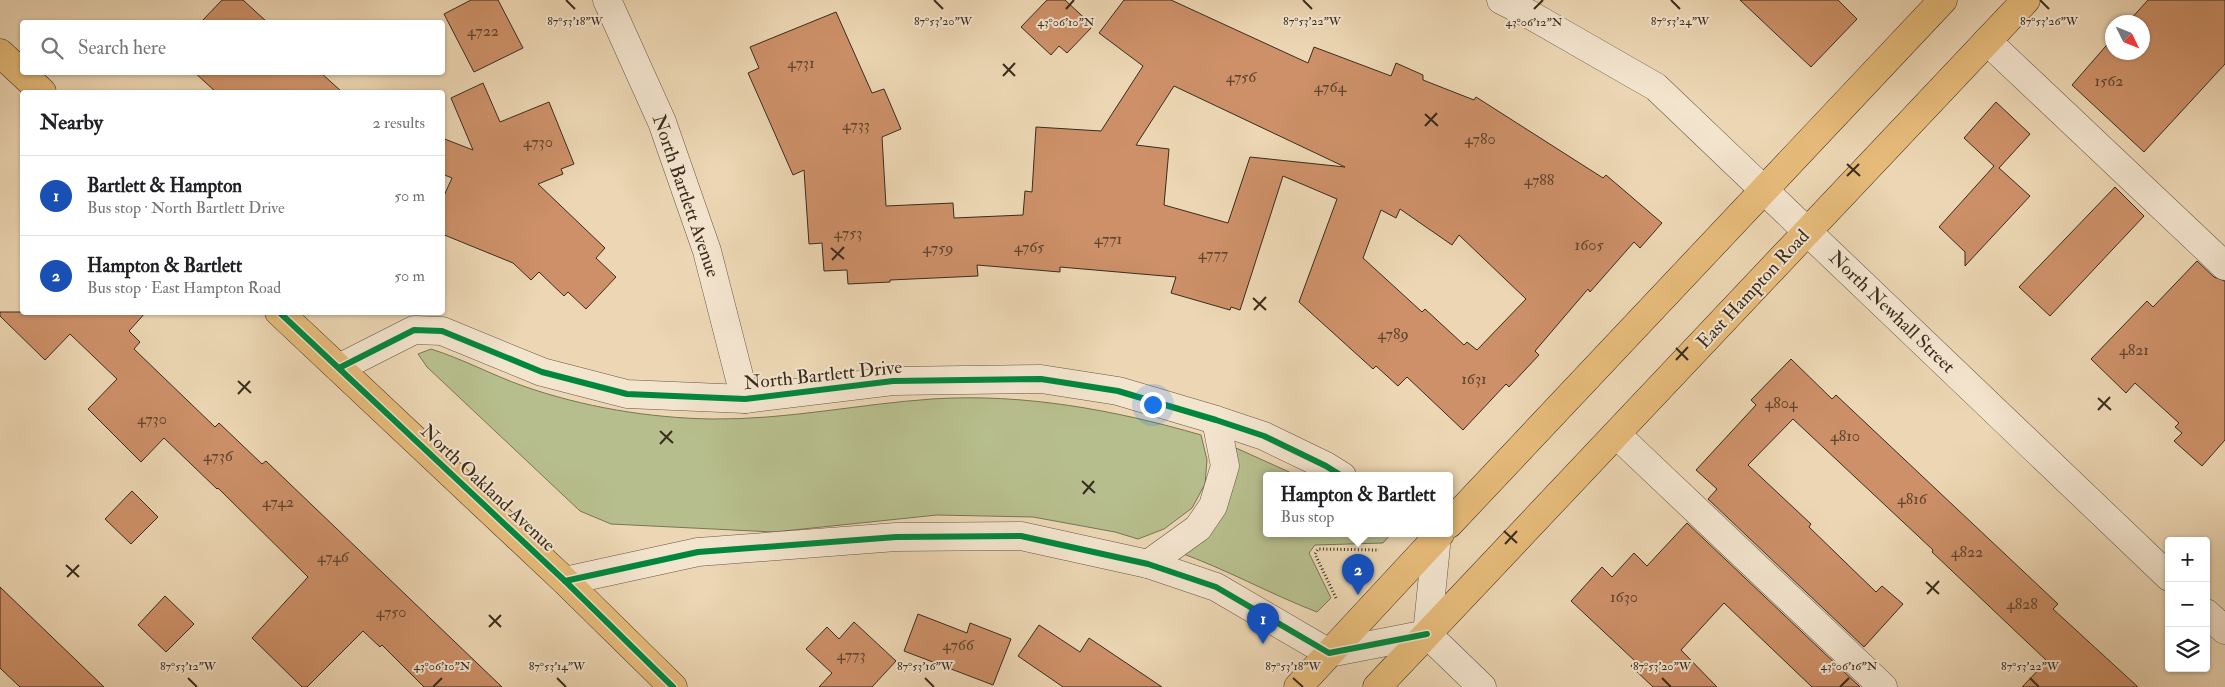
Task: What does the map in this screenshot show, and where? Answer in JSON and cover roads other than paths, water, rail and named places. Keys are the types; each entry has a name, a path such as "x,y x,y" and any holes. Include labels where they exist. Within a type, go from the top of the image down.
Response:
{"main road":[{"path":"1453,518 1943,0"},
{"name":"East Hampton Road","path":"1377,687 2026,0"},
{"path":"0,54 20,72"},
{"path":"23,75 40,90"},
{"name":"North Oakland Avenue","path":"282,315 565,581 673,687"},
{"path":"1298,687 1435,537"}],"street":[{"name":"North Bartlett Avenue","path":"607,0 662,122 701,233 745,399"},
{"name":"North Newhall Street","path":"1501,0 1527,12 1656,87 2165,573"},
{"path":"1987,41 2225,266"},
{"name":"North Bartlett Drive","path":"339,368 414,330 442,331 542,372 627,394 745,399 893,381 1040,379 1118,391 1216,420 1264,436 1336,472"},
{"path":"1148,564 1198,528 1213,506 1225,466 1216,420"},
{"path":"1617,435 1883,687"},
{"path":"565,581 698,552 896,537 1021,536 1148,564 1216,587 1329,653 1427,634"},
{"path":"1427,634 1439,537"},
{"path":"2210,616 2225,630"},
{"path":"1427,634 1482,687"}],"place":[{"name":"Hampton & Bartlett","path":"1358,595"},
{"name":"Bartlett & Hampton","path":"1263,644"}]}
